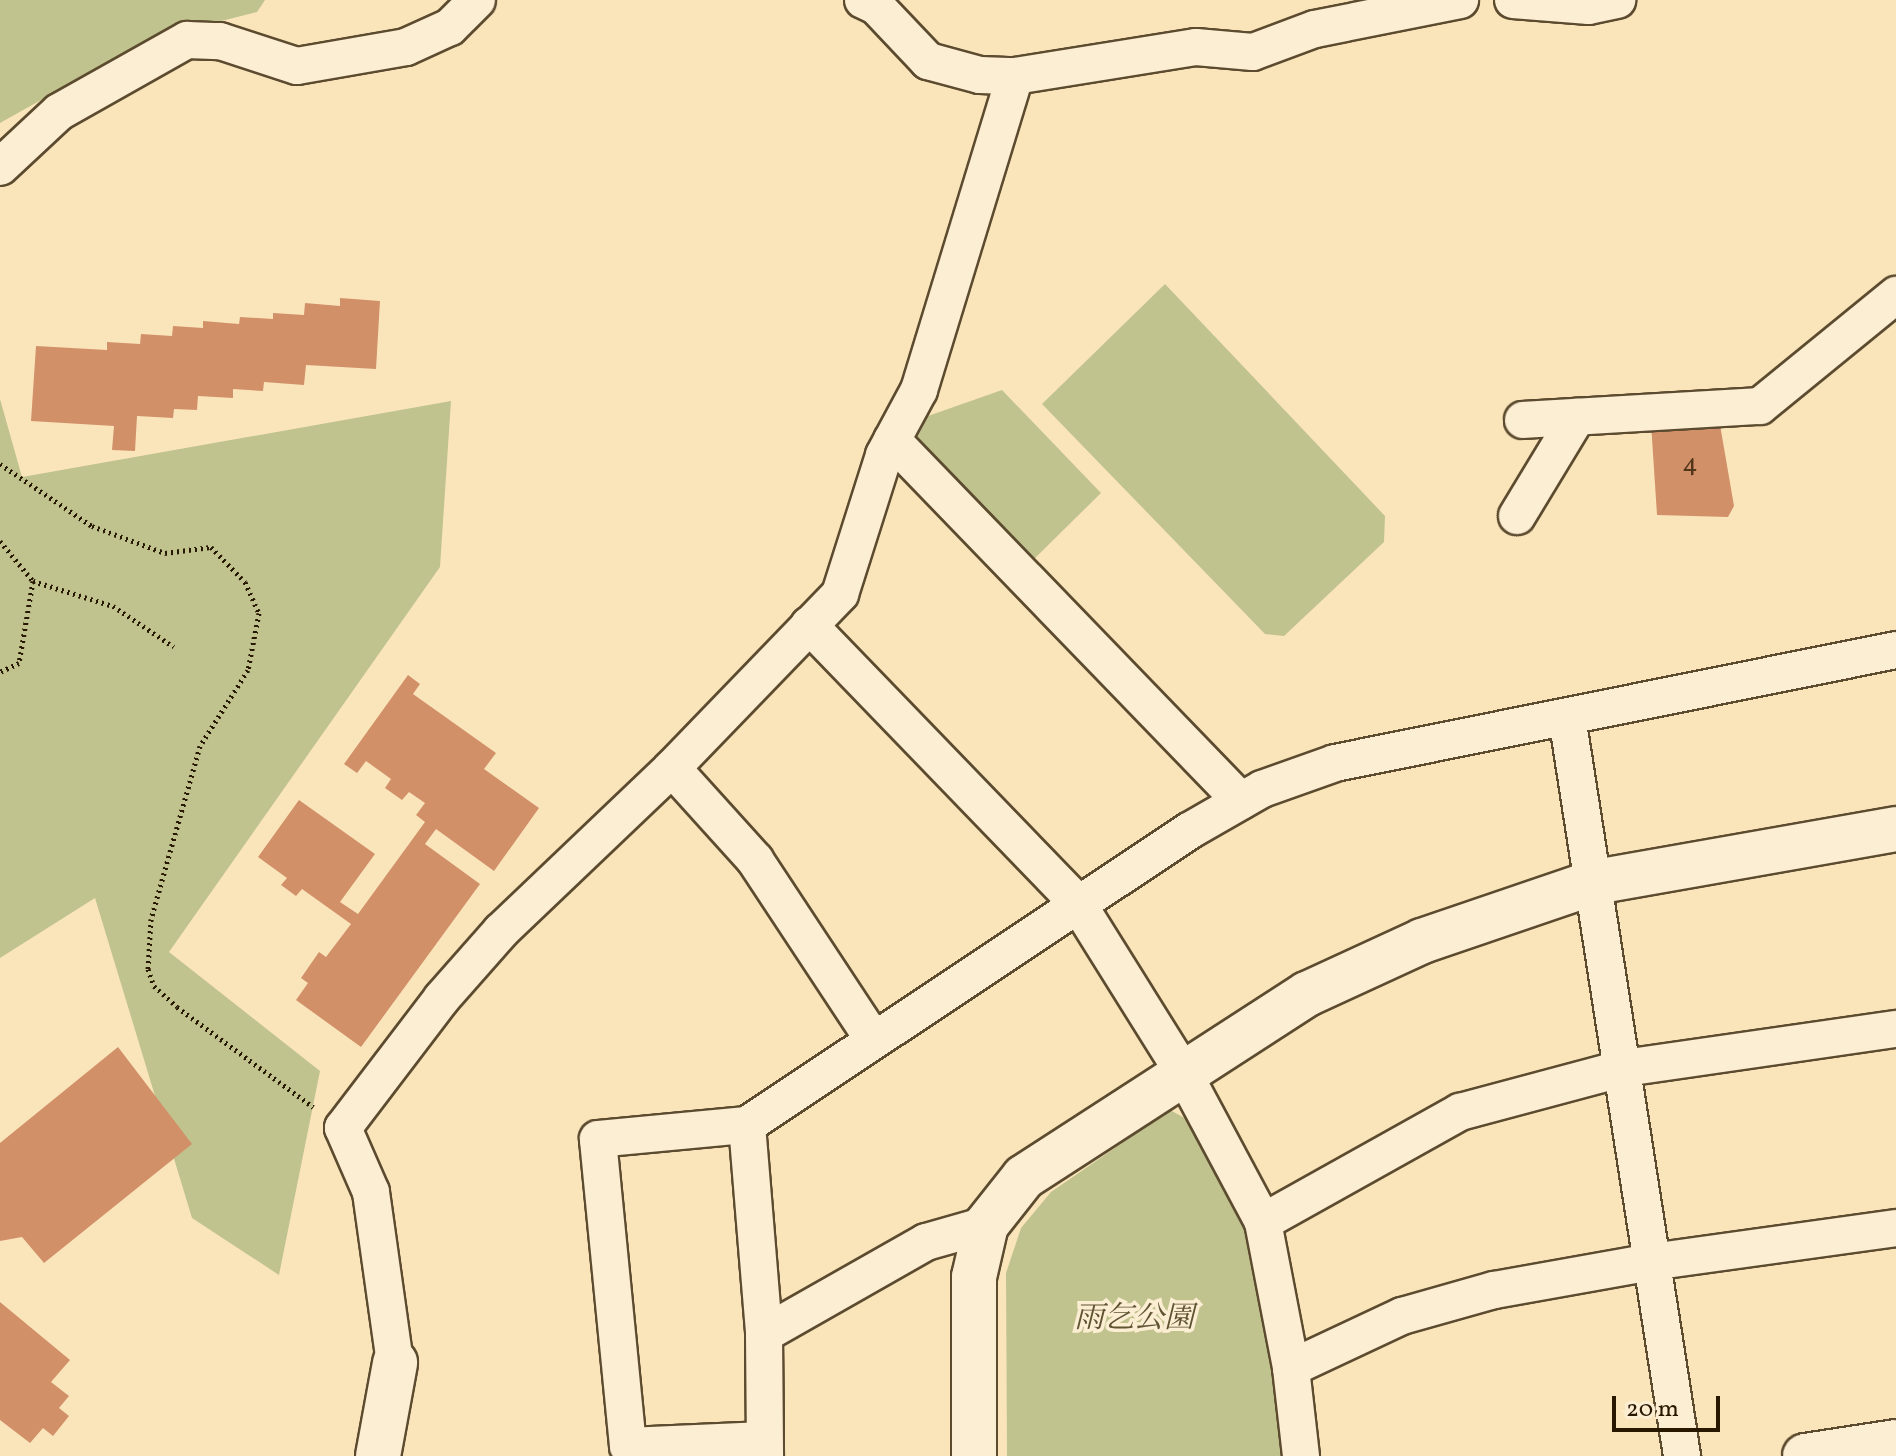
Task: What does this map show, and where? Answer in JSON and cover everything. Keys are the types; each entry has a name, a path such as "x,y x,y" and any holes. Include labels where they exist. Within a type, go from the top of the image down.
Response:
{"street":[{"path":"0,167 59,112 187,40 220,41 297,66 406,47 450,27 477,0"},
{"path":"863,0 876,6 928,61 980,75 1015,76 1196,47 1253,52 1315,29 1460,0"},
{"path":"1513,0 1589,6 1617,0"},
{"path":"378,1456 395,1363 371,1192 343,1128 442,998 501,931 672,768 840,594 884,455 919,390 1015,76"},
{"path":"1523,420 1760,406 1896,295"},
{"path":"1517,516 1577,417"},
{"path":"892,440 1241,801"},
{"path":"809,625 1078,904 1183,1072 1263,1222 1291,1368 1301,1456"},
{"path":"747,1125 764,1334 764,1448 628,1446 598,1139 747,1125 1078,904 1262,789 1335,763 1896,650"},
{"path":"1567,717 1682,1456"},
{"path":"672,768 755,860 873,1039"},
{"path":"974,1456 974,1277 986,1225 1024,1177 1307,994 1422,941 1595,882 1896,829"},
{"path":"1263,1222 1460,1112 1624,1068 1896,1029"},
{"path":"764,1334 926,1242 986,1225"},
{"path":"1291,1368 1402,1316 1494,1290 1651,1262 1896,1228"},
{"path":"1805,1456 1896,1442"}],"path":[{"path":"0,464 92,526 165,553 211,547 245,582 259,613 248,670 200,746 151,919 148,969 154,986 177,1007 258,1070 343,1128"},
{"path":"0,541 33,581 113,606 174,647"},
{"path":"0,672 19,663 33,581"}],"green space":[{"path":"0,0 265,0 257,12 150,39 0,123"},
{"path":"1165,284 1385,516 1384,542 1284,636 1265,634 1042,404"},
{"path":"1002,390 1101,493 1030,563 921,453 918,436 928,416"},
{"path":"0,399 22,477 451,401 440,567 169,952 320,1071 279,1275 192,1218 95,898 0,958"},
{"name":"雨乞公園","path":"1170,1110 1192,1122 1243,1217 1275,1373 1286,1456 1007,1456 1006,1273 1021,1228 1051,1192"}],"building":[{"path":"340,298 380,301 376,369 306,365 304,385 264,382 263,391 233,389 233,398 198,396 197,410 174,409 173,418 137,416 135,451 112,450 114,426 31,421 36,346 107,350 107,342 140,344 141,334 172,336 173,326 203,328 203,321 239,324 240,317 273,319 273,313 304,315 305,303 340,306"},
{"path":"1719,419 1734,506 1728,517 1657,515 1651,423"},
{"path":"408,675 420,684 413,694 496,753 484,769 539,808 494,871 436,829 425,844 480,884 361,1047 296,1000 308,983 301,978 319,952 326,957 351,924 302,889 296,896 281,885 287,878 258,857 299,800 375,854 340,902 358,914 425,822 416,815 425,803 409,792 402,800 385,788 391,779 366,761 357,773 344,764"},
{"path":"118,1047 192,1144 44,1263 22,1237 0,1241 0,1143"},
{"path":"0,1302 70,1360 51,1382 69,1396 59,1408 69,1416 53,1436 43,1428 30,1443 0,1420"}]}
